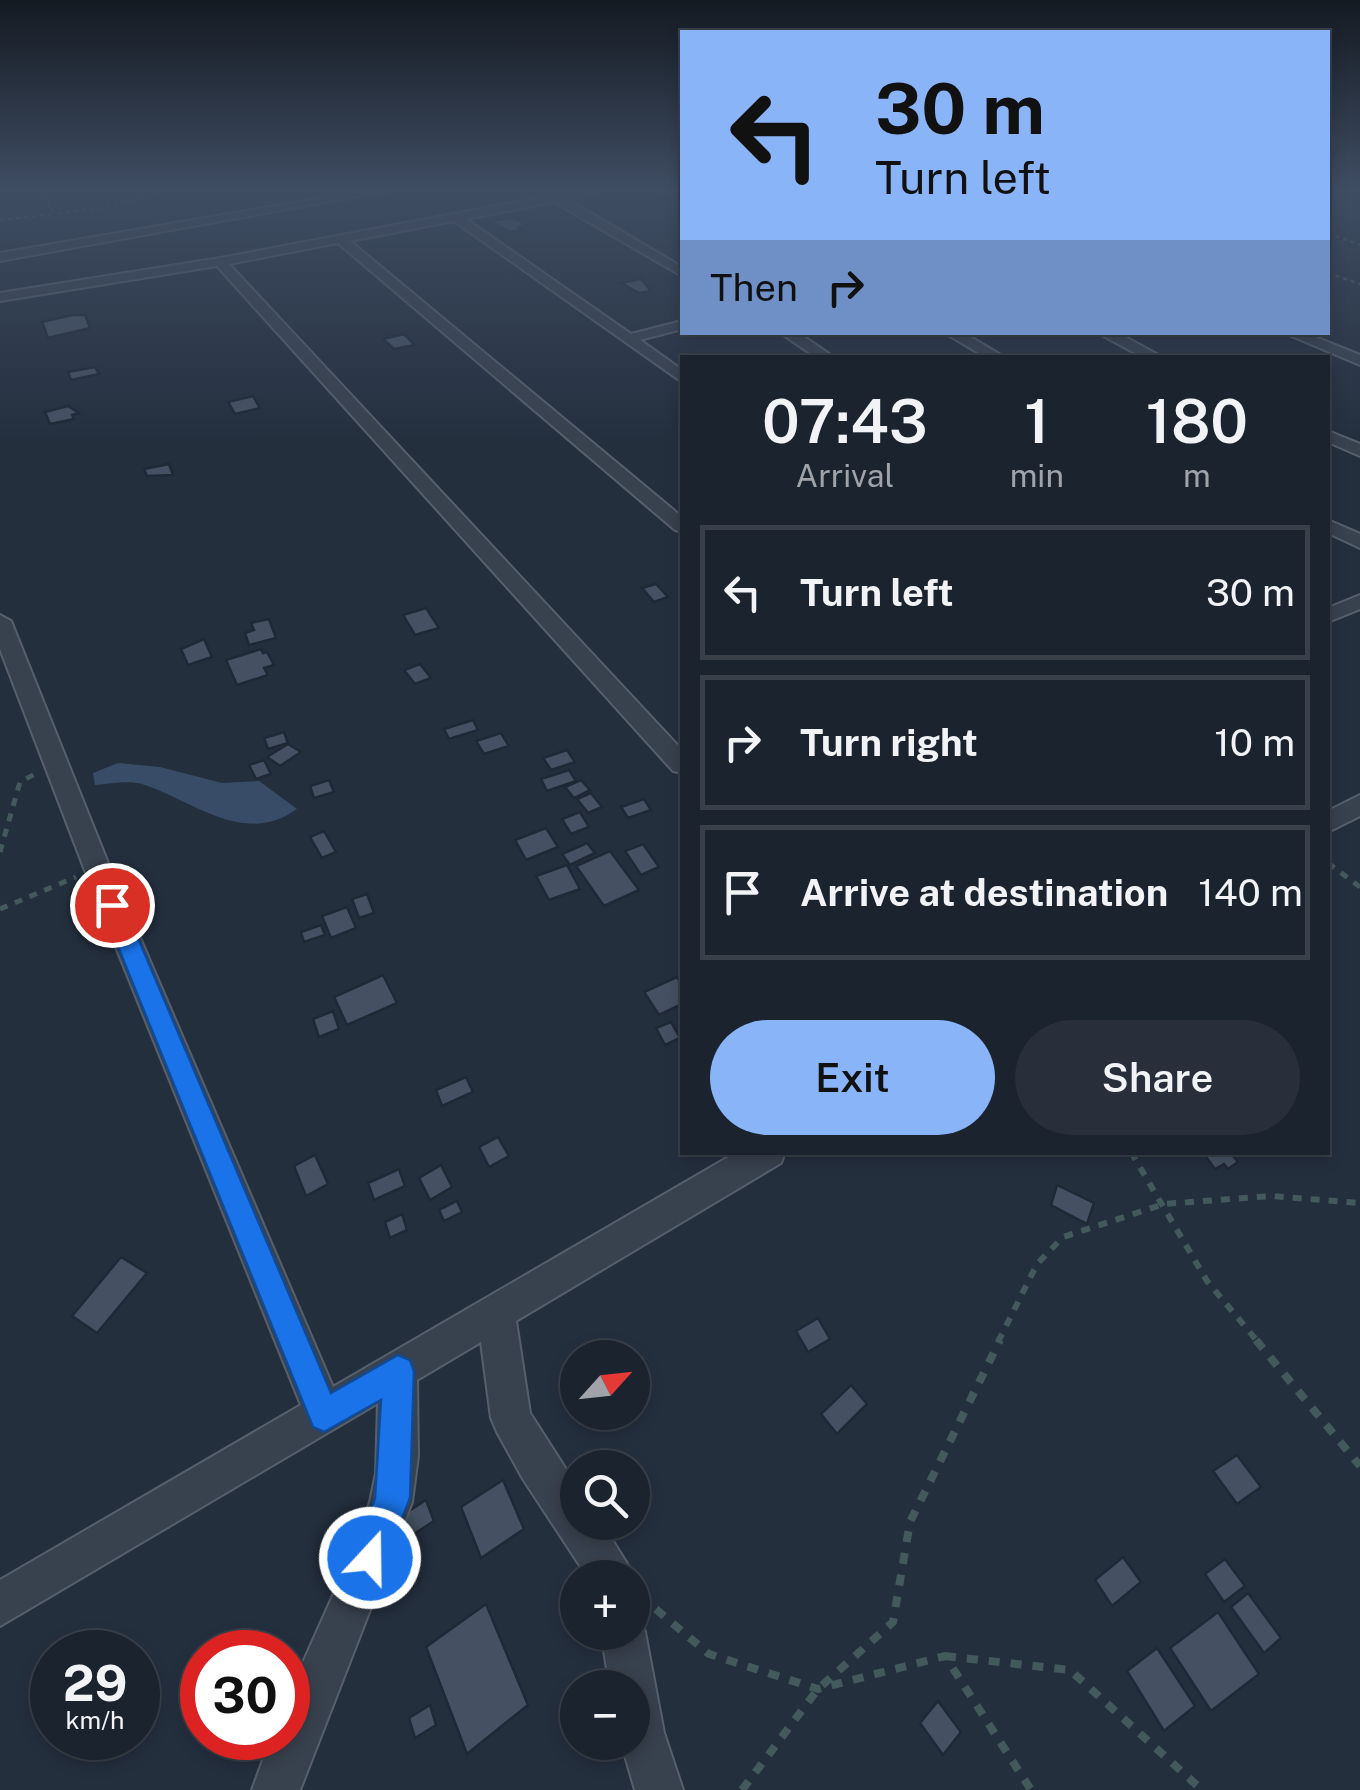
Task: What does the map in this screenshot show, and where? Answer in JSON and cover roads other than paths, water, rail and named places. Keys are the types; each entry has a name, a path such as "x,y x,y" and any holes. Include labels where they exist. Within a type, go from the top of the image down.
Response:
{"street":[{"path":"0,297 148,274"},
{"path":"231,274 680,763"},
{"path":"381,274 680,524"},
{"path":"536,274 680,376"},
{"path":"628,339 680,326"},
{"path":"791,335 823,355"},
{"path":"956,335 993,355"},
{"path":"1110,335 1152,355"},
{"path":"1297,335 1360,360"},
{"path":"1330,437 1360,451"},
{"path":"1330,527 1360,542"},
{"path":"1330,615 1360,601"},
{"path":"0,621 97,868 324,1416"},
{"path":"1330,822 1360,804"},
{"path":"0,1604 764,1155"},
{"path":"496,1311 512,1418 536,1465 602,1560"},
{"path":"276,1790 288,1750 347,1617 392,1498 398,1371"},
{"path":"627,1650 640,1733 659,1790"}],"water":[{"path":"118,763 160,767 222,783 259,781 297,809 277,820 238,822 142,784 95,785 93,773"}]}
